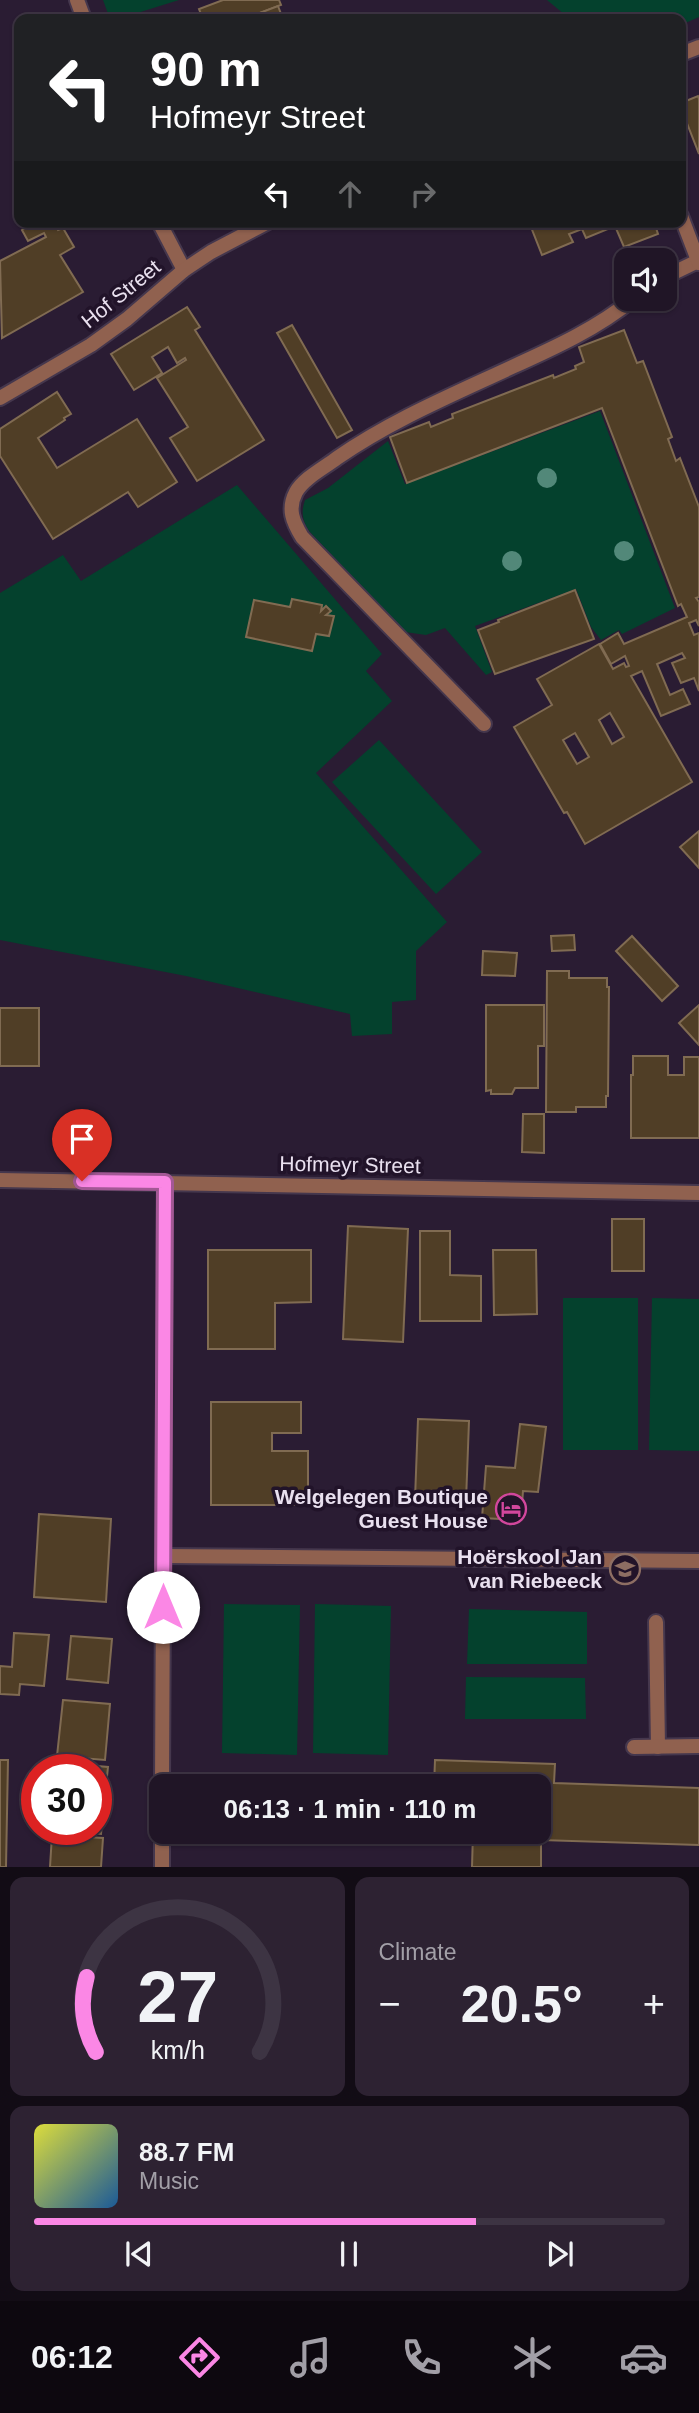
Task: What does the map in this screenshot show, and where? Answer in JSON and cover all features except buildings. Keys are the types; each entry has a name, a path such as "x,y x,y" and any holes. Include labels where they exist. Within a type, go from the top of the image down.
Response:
{"street":[{"path":"677,272 699,262 695,240 686,225"},
{"path":"162,228 184,270"},
{"name":"Hof Street","path":"0,398 91,345 127,319 184,270 257,228"},
{"path":"484,724 317,553 294,524 290,509 297,491 314,474 360,442 407,415 557,346 619,311"},
{"name":"Hofmeyr Street","path":"0,1180 699,1193"},
{"path":"162,1774 165,1182"},
{"path":"163,1556 699,1561"},
{"path":"656,1622 658,1747"},
{"path":"634,1747 699,1746"},
{"path":"162,1844 162,1867"}],"green space":[{"path":"103,0 179,0 134,14 108,14"},
{"path":"547,0 699,0 699,17 686,23 686,14 564,14"},
{"path":"600,411 675,608 622,634 619,630 601,640 591,627 576,589 475,626 492,672 486,675 445,628 426,635 405,632 309,531 305,523 305,500 328,488 388,441 405,484"},
{"path":"237,485 382,654 366,671 392,701 316,773 447,922 416,951 416,1000 392,1002 392,1034 352,1036 350,1014 186,976 0,940 0,593 63,555 81,581"},
{"path":"379,740 482,852 436,894 332,782"},
{"path":"563,1298 638,1298 638,1450 563,1450"},
{"path":"652,1298 699,1299 699,1451 649,1450"},
{"path":"224,1604 300,1605 297,1755 222,1753"},
{"path":"315,1604 391,1606 388,1755 313,1753"},
{"path":"469,1609 587,1612 587,1664 467,1664"},
{"path":"466,1677 585,1678 586,1719 465,1719"}],"place":[{"name":"Welgelegen Boutique Guest House","path":"511,1509"},
{"name":"Hoërskool Jan van Riebeeck","path":"625,1569"}],"route":[{"path":"82,1181 165,1182 163,1607"}]}
